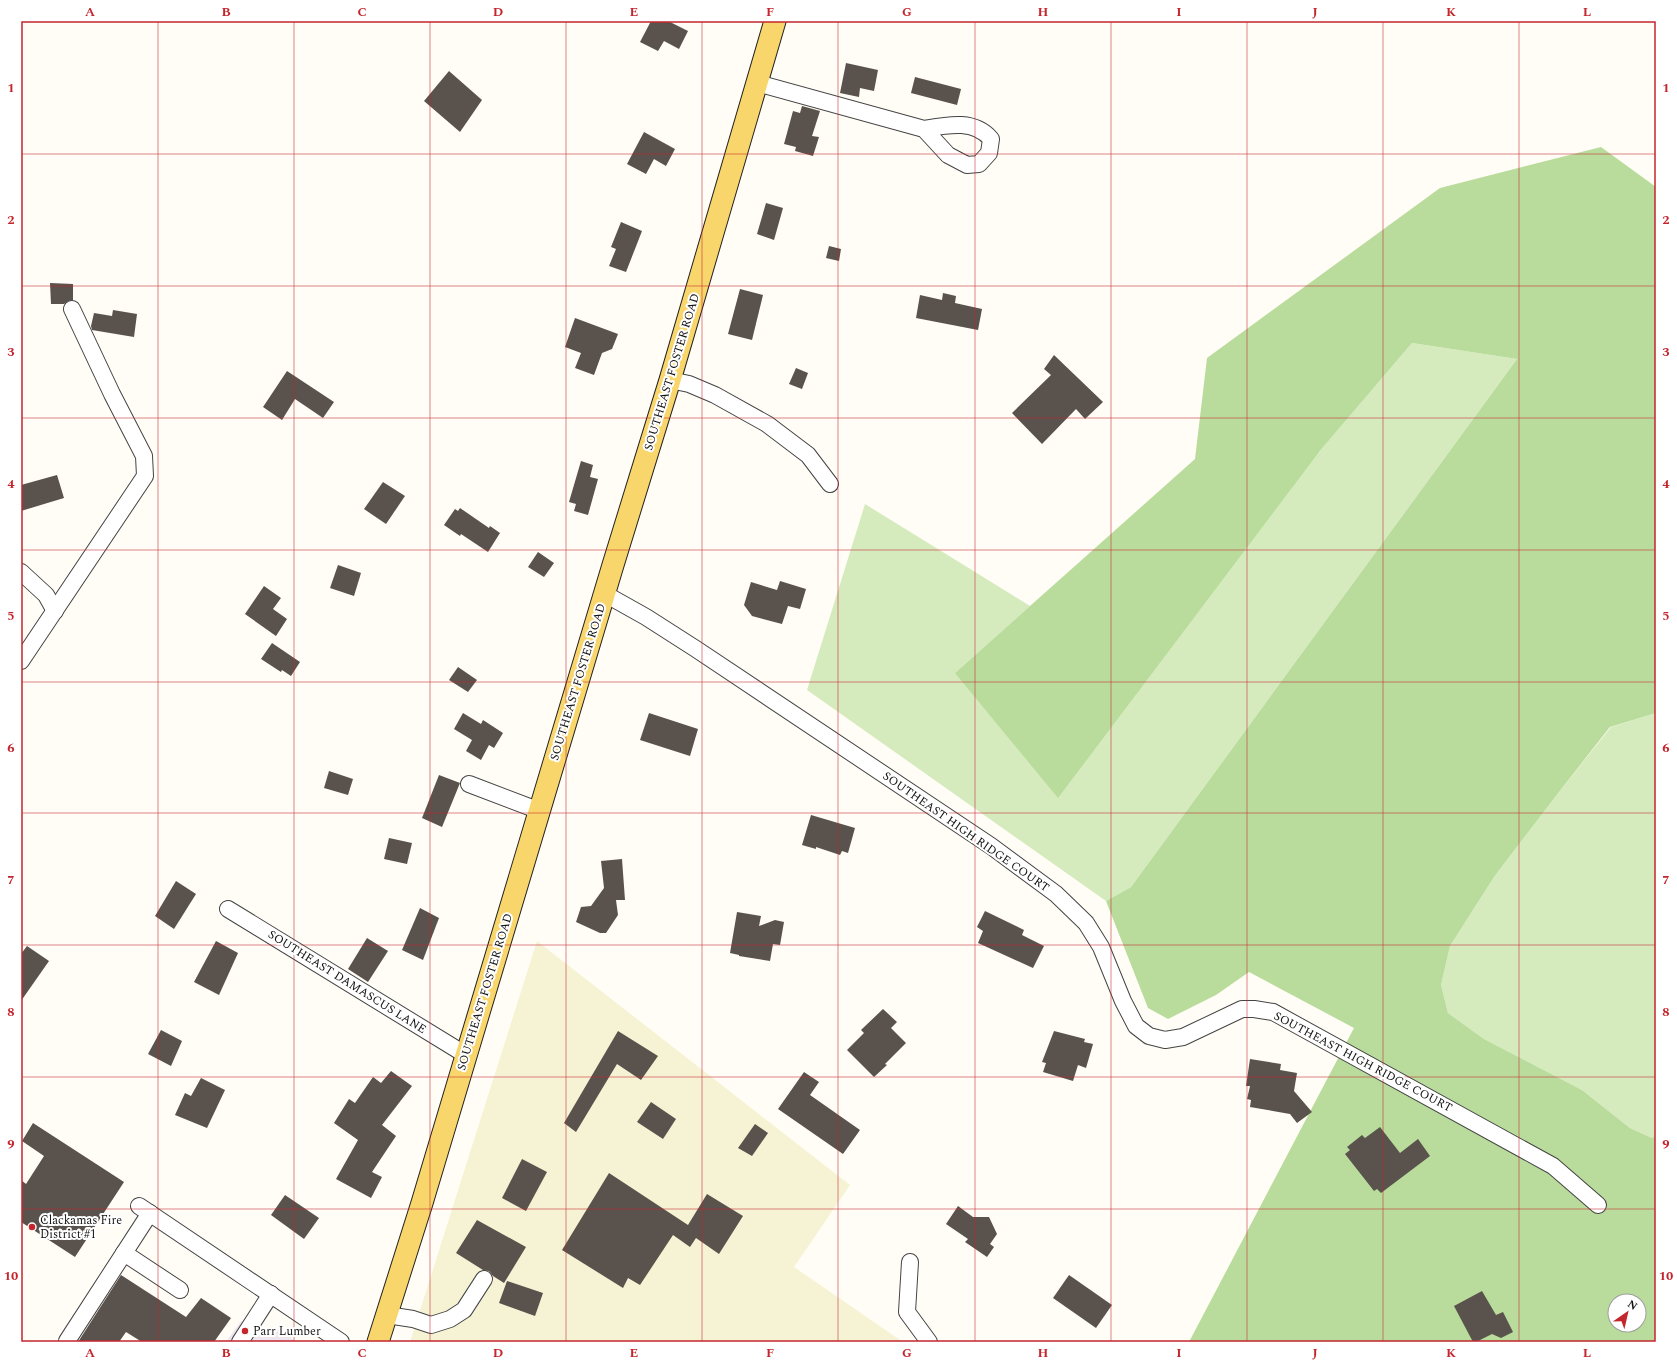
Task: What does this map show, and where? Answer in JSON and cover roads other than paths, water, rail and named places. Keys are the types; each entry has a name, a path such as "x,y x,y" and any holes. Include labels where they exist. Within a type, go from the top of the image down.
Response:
{"main road":[{"name":"SOUTHEAST FOSTER ROAD","path":"378,1342 422,1203 670,380 775,21"}],"street":[{"path":"757,83 924,129"},
{"path":"21,662 145,476 144,456 112,394 72,309"},
{"path":"670,380 689,384 715,395 767,424 808,455 830,484"},
{"path":"21,572 46,595 55,610"},
{"name":"SOUTHEAST HIGH RIDGE COURT","path":"605,594 646,617 696,649 991,846 1056,894 1086,923 1101,947 1123,1001 1136,1026 1149,1036 1164,1040 1183,1037 1242,1009 1273,1012 1553,1166 1598,1205"},
{"path":"469,784 540,811"},
{"name":"SOUTHEAST DAMASCUS LANE","path":"228,909 466,1055"},
{"path":"67,1341 124,1253 144,1209 342,1342"},
{"path":"124,1253 180,1290"},
{"path":"910,1262 907,1312 929,1342"},
{"path":"387,1315 413,1319 431,1325 450,1319 464,1310 484,1279"},
{"path":"240,1342 271,1294"}],"place":[{"name":"Clackamas Fire District #1","path":"32,1227"},
{"name":"Parr Lumber","path":"245,1331"}]}
